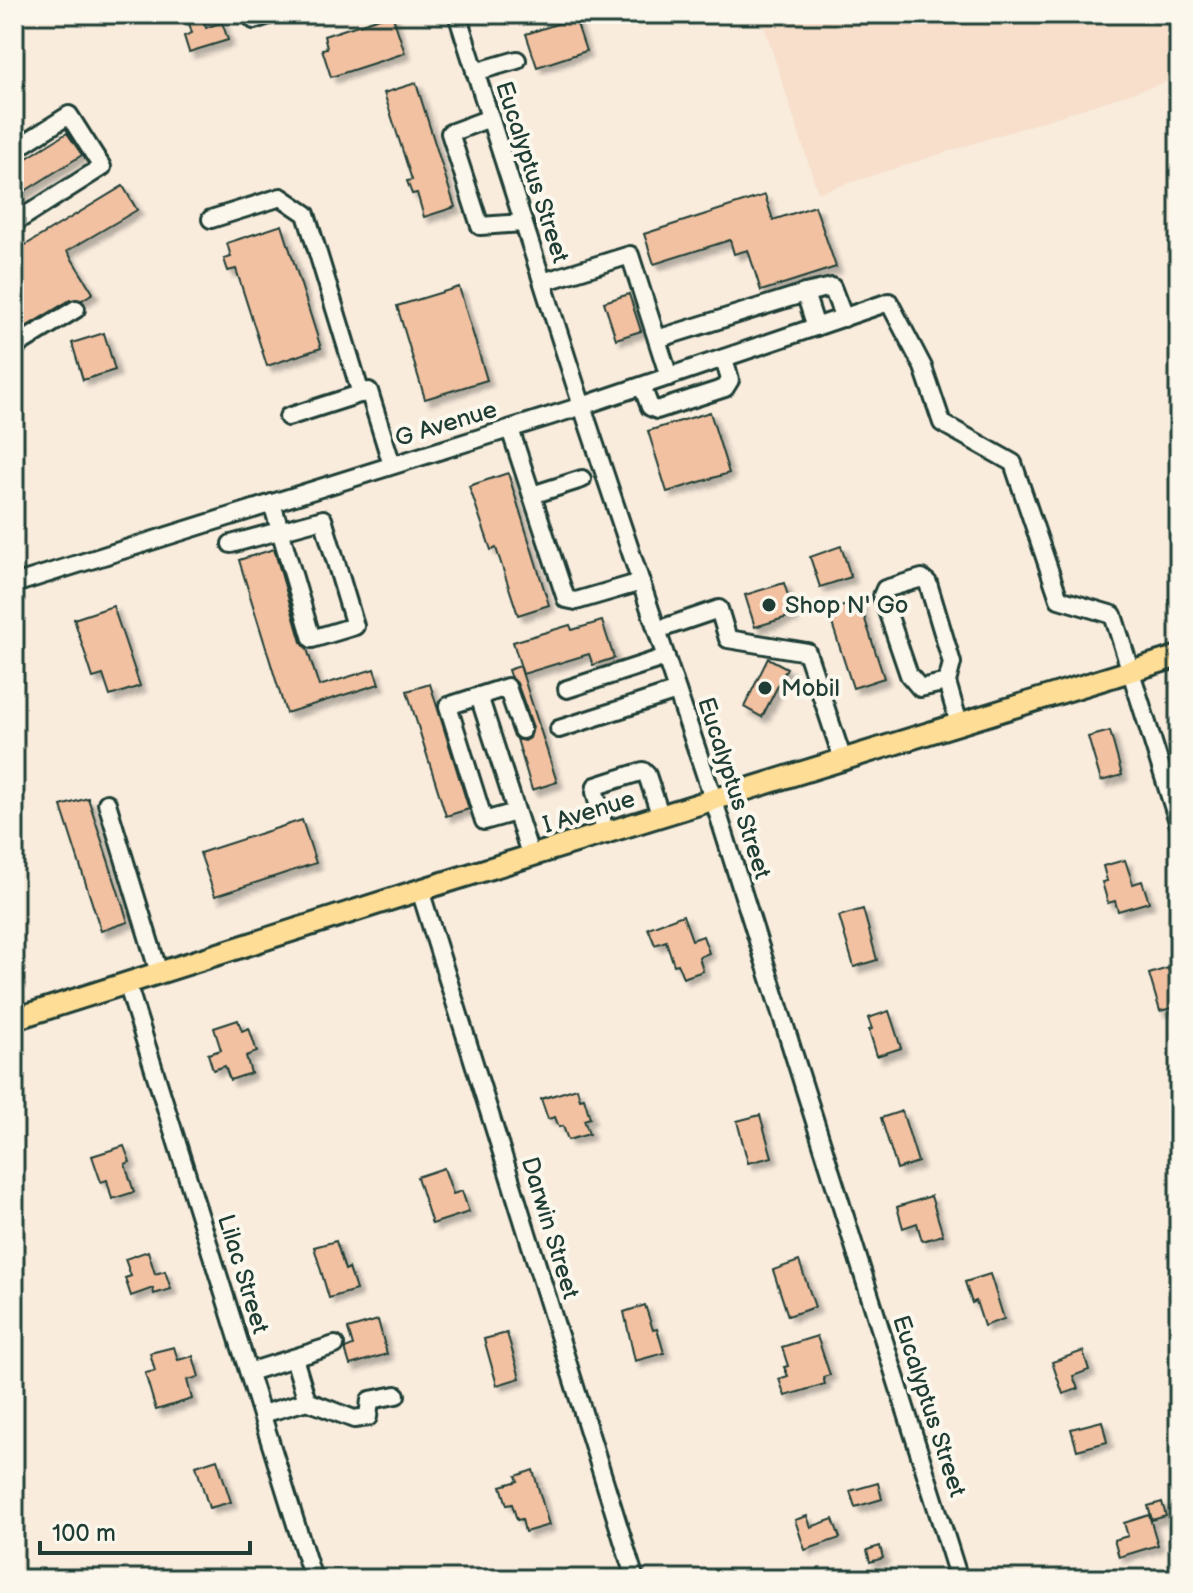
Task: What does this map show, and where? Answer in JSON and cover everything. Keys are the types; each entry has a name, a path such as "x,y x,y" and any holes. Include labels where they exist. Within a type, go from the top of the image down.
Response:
{"main road":[{"name":"I Avenue","path":"14,1019 1179,656"}],"street":[{"path":"249,14 254,20 272,14"},
{"name":"Eucalyptus Street","path":"457,14 582,406 714,801 959,1579"},
{"path":"475,72 517,60"},
{"path":"14,150 69,115 102,167 14,223"},
{"path":"490,118 450,133 480,226 523,223"},
{"path":"211,219 281,197 306,214 361,394"},
{"path":"543,282 630,255 669,377"},
{"path":"657,339 832,287 844,318"},
{"path":"805,293 816,327"},
{"name":"G Avenue","path":"16,578 510,429 889,302 923,367 942,423 1013,463 1059,599 1113,615 1130,670"},
{"path":"14,347 76,309"},
{"path":"642,386 650,407 657,410 725,388 730,380 724,358"},
{"path":"288,417 369,391 392,465"},
{"path":"510,429 566,599 576,601 641,582"},
{"path":"532,495 582,479"},
{"path":"231,544 279,531 323,519 355,626 312,639 279,531 272,503"},
{"path":"947,682 920,688 909,675 882,596 885,589 922,578 928,583 952,663 947,682 959,724"},
{"path":"657,630 719,609 728,639 807,652 843,760"},
{"path":"567,689 666,657"},
{"path":"1130,670 1179,825"},
{"path":"516,812 484,821 448,706 507,687 522,730"},
{"path":"559,729 677,691"},
{"path":"479,696 531,857"},
{"path":"606,835 596,786 638,772 643,771 647,775 661,817"},
{"path":"107,803 159,973"},
{"name":"Darwin Street","path":"420,890 635,1579"},
{"name":"Lilac Street","path":"127,983 313,1579"},
{"path":"249,1372 335,1345"},
{"path":"294,1358 307,1401"},
{"path":"262,1414 307,1401 354,1419 368,1417 370,1400 396,1395"}],"shaded area":[{"path":"760,14 1179,14 1179,78 818,193"}],"building":[{"path":"186,14 201,14 206,28 222,22 228,40 189,52 184,36 192,33"},
{"path":"392,14 405,53 331,77 322,49 327,48 324,36"},
{"path":"575,18 586,51 537,67 526,34"},
{"path":"416,83 455,207 424,217 417,193 412,194 407,181 412,180 384,93"},
{"path":"67,133 82,155 14,198 14,166"},
{"path":"123,186 137,210 67,251 93,293 82,300 70,300 14,334 14,252"},
{"path":"765,195 773,220 815,206 836,267 761,291 748,250 734,254 730,240 654,264 644,234"},
{"path":"282,225 321,348 267,366 236,269 228,271 224,259 231,257 227,243"},
{"path":"459,287 487,380 425,399 397,306"},
{"path":"629,294 641,331 616,339 604,302"},
{"path":"104,333 115,370 83,380 72,343"},
{"path":"710,412 729,473 667,492 648,431"},
{"path":"508,473 549,605 518,615 496,548 491,550 469,486"},
{"path":"841,546 851,577 820,587 810,557"},
{"path":"274,549 301,642 307,649 319,686 374,669 379,684 286,713 239,560"},
{"name":"Shop N' Go","path":"784,583 794,615 755,627 745,595"},
{"path":"859,601 884,678 853,688 828,611"},
{"path":"113,606 140,686 110,696 103,675 93,678 74,619"},
{"path":"602,621 614,658 593,665 589,654 523,674 513,642 570,625 572,630"},
{"name":"Mobil","path":"768,658 787,668 762,717 744,707"},
{"path":"520,666 557,782 532,790 517,739 525,741 530,738 533,727 517,683 508,670"},
{"path":"430,684 469,809 446,816 407,691"},
{"path":"1110,731 1122,775 1101,781 1088,737"},
{"path":"88,798 128,922 101,931 61,806"},
{"path":"302,820 316,863 215,896 200,853"},
{"path":"1125,860 1133,884 1142,881 1149,902 1118,911 1115,901 1108,903 1102,882 1107,881 1103,866"},
{"path":"863,909 877,960 854,967 839,916"},
{"path":"683,915 692,940 703,936 709,953 699,957 703,971 683,978 678,964 674,965 666,941 655,945 648,928"},
{"path":"1168,968 1179,1006 1160,1011 1149,974"},
{"path":"889,1011 901,1048 877,1056 868,1018"},
{"path":"238,1020 242,1031 249,1028 257,1052 246,1056 251,1073 230,1080 225,1066 213,1070 208,1054 221,1050 214,1028"},
{"path":"577,1088 580,1099 584,1098 590,1118 584,1120 589,1134 568,1140 563,1126 559,1127 555,1117 548,1119 541,1099"},
{"path":"902,1111 918,1162 897,1169 881,1118"},
{"path":"760,1115 772,1157 748,1163 737,1121"},
{"path":"124,1146 130,1162 125,1164 134,1192 112,1199 107,1180 101,1182 92,1156"},
{"path":"444,1168 453,1194 462,1191 469,1212 432,1224 417,1177"},
{"path":"931,1196 943,1235 922,1241 917,1223 903,1228 897,1207"},
{"path":"336,1241 345,1270 349,1268 356,1290 329,1298 314,1247"},
{"path":"148,1251 155,1274 165,1271 171,1289 154,1294 153,1288 131,1296 125,1278 131,1276 125,1259"},
{"path":"799,1261 815,1307 788,1316 773,1270"},
{"path":"990,1274 1004,1319 984,1326 976,1301 972,1303 965,1282"},
{"path":"645,1305 664,1353 635,1361 624,1312"},
{"path":"378,1320 387,1354 350,1365 345,1349 353,1346 348,1329"},
{"path":"507,1333 520,1378 497,1385 484,1339"},
{"path":"817,1336 830,1375 823,1377 825,1384 785,1396 779,1379 788,1376 782,1347"},
{"path":"174,1347 178,1360 193,1356 199,1377 187,1380 192,1399 156,1410 145,1373 155,1371 150,1353"},
{"path":"1083,1351 1089,1370 1073,1376 1078,1389 1063,1394 1052,1362"},
{"path":"1102,1421 1107,1442 1077,1450 1071,1429"},
{"path":"217,1459 231,1502 209,1508 196,1466"},
{"path":"533,1470 549,1525 525,1532 522,1519 517,1520 512,1504 507,1505 501,1486 518,1481 516,1476"},
{"path":"878,1483 882,1499 855,1507 850,1491"},
{"path":"1162,1502 1166,1516 1152,1520 1148,1506"},
{"path":"1149,1515 1158,1545 1119,1557 1114,1540 1128,1536 1124,1523"},
{"path":"807,1516 811,1527 833,1519 840,1538 805,1550 795,1520"},
{"path":"880,1546 883,1558 870,1562 867,1550"}],"place":[{"name":"Shop N' Go","path":"769,605"},
{"name":"Mobil","path":"765,688"}]}
